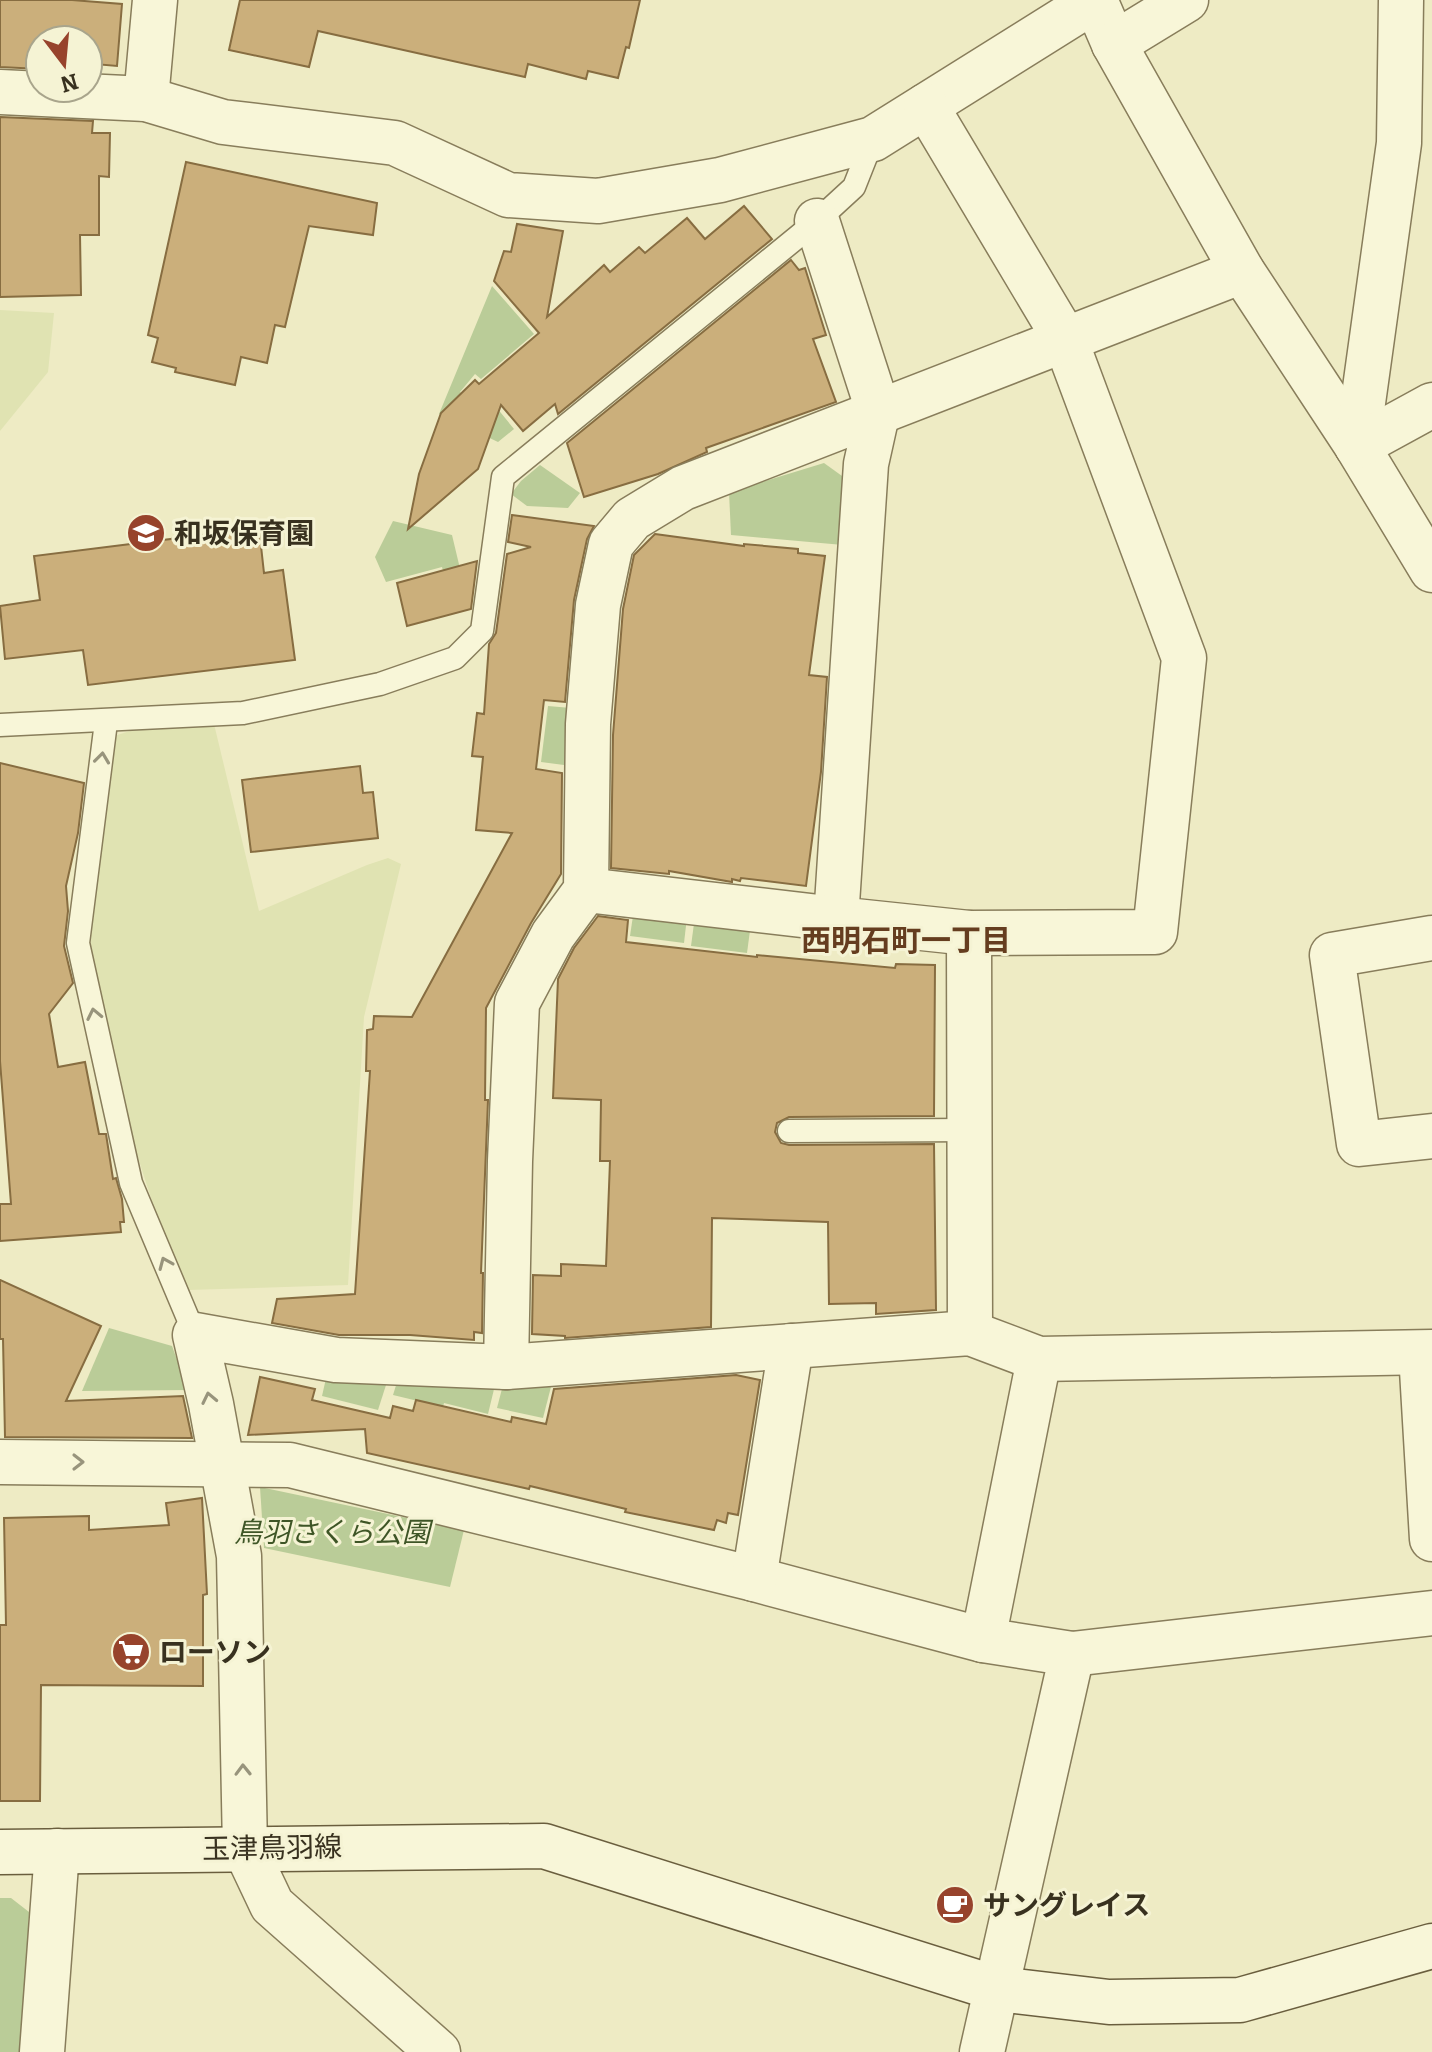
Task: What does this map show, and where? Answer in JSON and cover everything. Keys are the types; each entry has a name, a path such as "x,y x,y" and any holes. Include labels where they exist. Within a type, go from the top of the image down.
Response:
{"street":[{"path":"146,99 155,0"},
{"path":"0,92 146,99 223,122 395,143 508,195 598,201 720,180 873,139 1095,0 1114,44 1242,271 1357,446 1432,570"},
{"path":"1114,44 1186,0"},
{"path":"1357,446 1416,134 1401,0"},
{"path":"586,890 969,933 1155,932 1184,658 1065,339 926,106"},
{"path":"817,221 878,410 866,464 836,919"},
{"path":"506,1367 517,1003 553,935 586,890 588,724 598,605 611,544 632,519 683,488 1242,271"},
{"path":"1357,446 1432,405"},
{"path":"969,933 970,1333"},
{"path":"1432,938 1332,955 1359,1144 1432,1136"},
{"path":"438,2052 272,1905 245,1848 239,1556 195,1335 336,1360 506,1367 970,1333 1039,1359 1427,1353 1432,1539"},
{"path":"754,1579 791,1346"},
{"path":"983,1640 1039,1359"},
{"path":"0,1462 290,1465 754,1579 983,1640 1072,1654 1432,1613"},
{"path":"982,2052 1072,1654"},
{"name":"玉津鳥羽線","path":"0,1852 544,1846 998,1989 1109,2002 1240,2000 1432,1946"},
{"path":"42,2052 57,1851"}],"lane":[{"path":"0,725 243,713 380,684 455,658 482,631 503,477 817,221 854,187 873,139"},
{"path":"106,722 78,943 131,1183 195,1335"},
{"path":"789,1131 971,1130"}],"green space":[{"path":"492,286 534,334 481,379 475,374 460,392 481,411 492,402 514,429 498,442 439,414"},
{"path":"0,310 54,313 48,372 0,431"},
{"path":"824,463 849,481 843,545 731,535 729,492"},
{"path":"540,465 580,493 568,508 527,506 511,494"},
{"path":"393,521 452,535 462,577 446,582 442,567 386,582 375,557"},
{"path":"548,706 571,708 564,765 541,762"},
{"path":"214,724 259,911 388,858 401,864 364,1017 348,1285 188,1290 158,1220 135,1148 90,942 114,736 133,730"},
{"path":"634,909 687,917 684,943 630,936"},
{"path":"695,916 751,923 747,953 691,946"},
{"path":"109,1328 172,1346 188,1390 82,1391"},
{"path":"327,1374 386,1385 378,1410 322,1396"},
{"path":"398,1379 496,1381 488,1414 393,1395"},
{"path":"553,1379 543,1418 497,1408 504,1381"},
{"name":"鳥羽さくら公園","path":"260,1487 464,1530 450,1587 264,1548"},
{"path":"0,1898 11,1898 29,1912 23,2052 0,2052"}],"building":[{"path":"0,0 122,4 117,66 104,65 104,24 24,24 24,68 0,67"},
{"path":"240,0 640,0 629,48 626,47 618,78 588,71 586,79 528,64 525,77 318,31 309,67 229,50"},
{"path":"0,117 93,121 92,133 110,133 109,177 99,176 99,235 80,235 81,295 0,297"},
{"path":"186,162 377,203 373,235 309,226 285,327 275,325 267,363 241,357 235,385 175,372 176,368 152,362 158,338 148,335"},
{"path":"744,206 772,239 558,414 555,404 523,431 501,405 478,469 408,529 419,474 441,413 475,380 479,384 539,333 494,281 504,251 511,252 517,224 563,231 547,317 604,265 610,272 639,247 645,253 687,218 705,239"},
{"path":"791,260 799,270 805,268 826,335 813,339 836,402 706,448 707,452 658,474 584,497 567,443"},
{"path":"512,515 594,526 587,539 574,600 565,702 544,700 536,769 562,773 561,874 486,1008 485,1100 488,1100 481,1273 482,1333 474,1332 474,1340 410,1335 339,1335 272,1323 277,1299 355,1294 370,1071 366,1071 367,1030 373,1029 374,1016 412,1017 512,833 476,830 483,757 472,756 477,713 484,714 489,644 496,633 507,554 531,547 508,542"},
{"path":"259,528 264,573 283,570 295,660 88,685 83,650 5,659 0,606 40,600 34,556"},
{"path":"655,534 744,546 798,549 798,553 825,556 809,675 827,677 821,772 806,886 741,878 740,881 732,879 732,882 669,871 669,874 611,868 613,735 623,609 634,555"},
{"path":"477,561 471,609 407,626 397,583"},
{"path":"0,763 84,783 78,833 66,886 68,911 64,946 73,983 49,1014 58,1067 85,1062 99,1134 106,1134 113,1179 116,1178 122,1199 124,1222 120,1222 121,1232 0,1241 0,1204 11,1204 0,1061"},
{"path":"360,766 363,793 373,792 378,838 251,852 242,780"},
{"path":"598,916 628,920 626,942 895,968 896,964 935,965 934,1116 789,1117 777,1123 775,1132 781,1143 789,1145 934,1144 936,1310 876,1314 876,1303 829,1304 828,1222 712,1218 711,1327 565,1338 532,1334 533,1275 561,1276 561,1264 606,1266 610,1161 600,1161 601,1100 553,1098 558,979 574,948"},
{"path":"0,1280 101,1326 66,1401 183,1396 192,1438 5,1437"},
{"path":"736,1375 760,1380 738,1515 728,1513 726,1523 717,1520 714,1530 625,1512 626,1509 530,1486 529,1489 367,1453 365,1429 248,1435 260,1377 315,1389 312,1400 390,1418 393,1406 413,1411 416,1400 511,1422 512,1417 546,1424 554,1389"},
{"path":"202,1498 207,1594 203,1595 203,1686 41,1685 40,1801 0,1801 0,1625 6,1625 4,1518 89,1516 89,1530 169,1525 166,1503"}],"place":[{"name":"和坂保育園","path":"146,533"},
{"name":"ローソン","path":"131,1652"},
{"name":"サングレイス","path":"955,1905"}],"district":[{"name":"西明石町一丁目","path":"906,941"}]}
